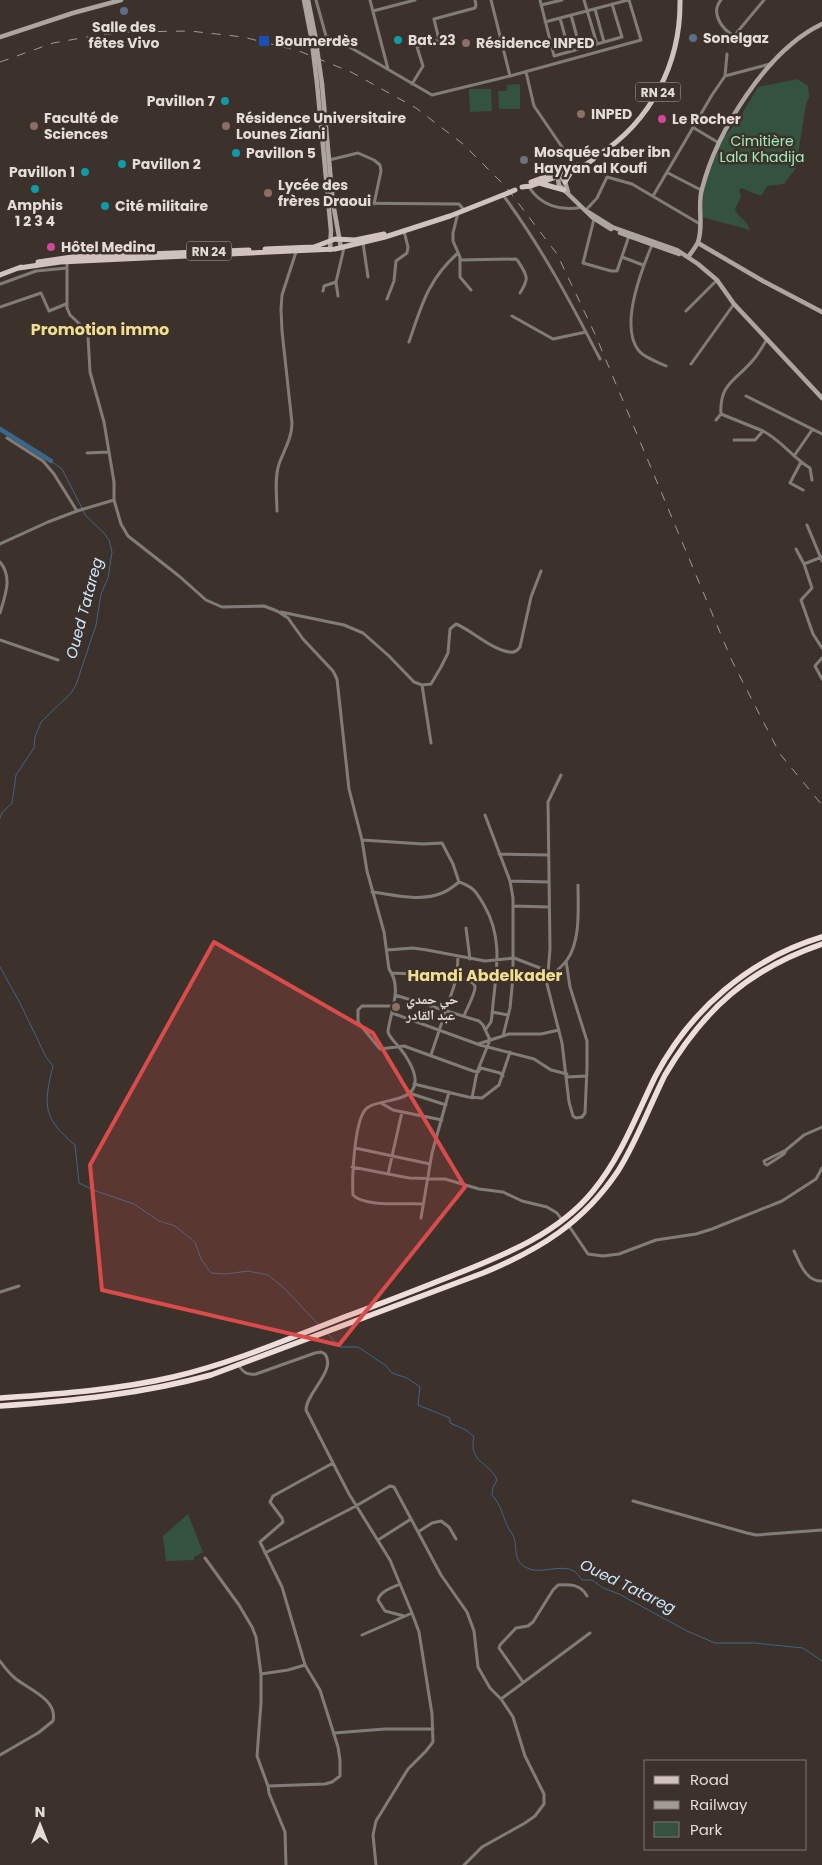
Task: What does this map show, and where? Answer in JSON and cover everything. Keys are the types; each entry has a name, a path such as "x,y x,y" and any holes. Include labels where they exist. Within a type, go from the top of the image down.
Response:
{"highway":[{"path":"0,1398 130,1384 173,1377 218,1364 493,1259 536,1237 562,1220 593,1191 620,1150 665,1060 675,1044 703,1009 736,981 770,959 803,943 822,937"},
{"path":"0,1406 54,1402 145,1391 193,1380 239,1366 510,1262 549,1240 569,1226 596,1200 618,1170 665,1074 682,1046 717,1005 747,981 781,961 822,944"}],"main road":[{"path":"0,37 87,8 121,0"},
{"path":"304,0 313,35"},
{"path":"308,0 320,84 333,203 337,230 343,248"},
{"name":"RN 24","path":"522,187 529,187 592,160 626,135 650,105 660,89 669,67 676,46 679,28 680,0"},
{"path":"688,257 698,243 702,190 725,131 770,64 792,42 812,28 822,24"},
{"path":"320,84 331,231 330,250"},
{"path":"566,192 565,182 572,169"},
{"path":"558,175 565,182"},
{"path":"558,175 559,184 566,192 594,219 608,228 652,245 683,254"},
{"name":"RN 24","path":"67,262 296,252 343,248 465,211 524,185 558,175"},
{"path":"539,183 566,192"},
{"path":"585,210 612,226 673,248 688,257 717,280 734,304 821,396"},
{"name":"RN 24","path":"0,275 20,268 67,262 296,248 318,246 330,240 358,240 398,232"},
{"path":"698,243 763,282 822,312"}],"street":[{"path":"316,0 326,36 341,42 432,95 526,72 641,40 628,0 545,22"},
{"path":"370,0 388,70"},
{"path":"373,11 413,0"},
{"path":"412,84 422,69 418,47 439,40 434,19 475,8 475,0"},
{"path":"491,0 510,76"},
{"path":"540,0 554,56 622,37 612,4"},
{"path":"541,5 562,0"},
{"path":"584,0 597,44"},
{"path":"721,0 717,5 716,13 721,25 734,36 764,0"},
{"path":"595,9 604,42"},
{"path":"571,15 580,49"},
{"path":"560,18 569,52"},
{"path":"654,196 725,76 727,54"},
{"path":"725,76 770,64"},
{"path":"526,72 534,106 562,147 572,169"},
{"path":"694,128 719,143"},
{"path":"329,160 358,153 374,160 380,165 381,171 374,204"},
{"path":"668,174 702,190"},
{"path":"529,187 536,197 550,205 585,210 597,198 607,177 632,184 700,224"},
{"path":"505,194 542,252 600,359"},
{"path":"333,203 460,204 465,211"},
{"path":"458,213 453,241 460,260 460,277 471,290"},
{"path":"594,219 583,263 617,271 629,236"},
{"path":"386,299 394,281 396,260 407,253 404,230"},
{"path":"363,243 368,277"},
{"path":"652,245 643,265 632,304 632,341 640,353 666,366"},
{"path":"338,296 336,282 343,248"},
{"path":"277,511 276,480 279,466 292,435 282,331 282,295 296,252"},
{"path":"409,342 430,286 449,261 458,253"},
{"path":"622,257 643,265"},
{"path":"460,260 516,259 528,278 520,293"},
{"path":"0,284 67,262 66,304 70,315 85,329 88,336 90,372 104,422 114,482 114,500 121,524 128,536 206,600 222,607 264,606 278,611 344,625 363,633 414,682 422,685 431,684 441,667 448,653 450,629 456,624 500,649 510,653 517,650 520,647 531,598 541,571"},
{"path":"686,310 717,280"},
{"path":"323,291 324,286 336,282"},
{"path":"0,307 41,293 49,311 66,304"},
{"path":"691,364 734,304"},
{"path":"512,316 553,339 574,333 586,332"},
{"path":"716,420 721,414 720,401 728,383 754,360 767,339"},
{"path":"746,396 822,434"},
{"path":"721,414 773,436 810,468 812,480"},
{"path":"794,456 812,430"},
{"path":"734,440 755,440 763,432"},
{"path":"6,438 43,461 54,474 77,511"},
{"path":"87,453 108,452"},
{"path":"801,462 790,483 803,490"},
{"path":"0,544 48,522 114,500"},
{"path":"804,564 822,559 807,526"},
{"path":"796,549 804,564 812,588 801,600 813,634 822,648"},
{"path":"0,562 8,576 7,590 0,613"},
{"path":"278,611 288,618 303,639 333,671 337,679 349,789 362,840 372,892 384,932 389,969 392,973 396,995 388,1032 389,1035 398,1046 403,1048 478,1070 481,1068 500,1073 503,1076"},
{"path":"0,640 58,660"},
{"path":"822,658 815,666 822,678"},
{"path":"422,685 431,742"},
{"path":"561,775 548,802 550,949 547,980 567,1075 569,1102 573,1116 576,1118 585,1113 587,1076 586,1036 570,987 566,961"},
{"path":"485,815 510,881 514,906 513,984 503,1036"},
{"path":"362,840 423,844 442,843 454,864 459,882"},
{"path":"499,854 549,855"},
{"path":"510,881 549,882"},
{"path":"372,892 407,898 423,897 442,894 459,882"},
{"path":"459,882 470,886 476,893 489,915 496,933 498,961 492,1012 486,1029"},
{"path":"547,980 566,961 572,951 576,934 578,884"},
{"path":"514,906 549,907"},
{"path":"466,928 470,959"},
{"path":"387,950 413,948 485,961 514,958 548,972"},
{"path":"431,1055 457,977 458,956"},
{"path":"392,973 457,977 473,982 476,986 464,1016"},
{"path":"396,995 479,1021 486,1029 490,1040 478,1070 472,1098"},
{"path":"394,1006 361,1006 358,1010 358,1019 362,1027 380,1049 386,1050 398,1046"},
{"path":"392,1012 487,1047 534,1059 551,1070 567,1075 587,1076"},
{"path":"492,1012 508,1015"},
{"path":"478,1044 503,1036 541,1034 558,1030"},
{"path":"403,1048 415,1077 414,1084 409,1093 402,1098 367,1108 363,1113 352,1167 353,1195 356,1198 376,1203 422,1204"},
{"path":"414,1084 478,1099 497,1088 503,1076 510,1052"},
{"path":"420,1218 426,1178 449,1092"},
{"path":"409,1093 446,1105"},
{"path":"381,1103 390,1109 442,1120"},
{"path":"388,1174 402,1112"},
{"path":"786,1150 766,1160 765,1164 767,1165 782,1156 804,1134 822,1127"},
{"path":"355,1148 430,1164"},
{"path":"352,1167 408,1178 445,1179 479,1189 503,1192 522,1201 547,1207 557,1213 562,1220"},
{"path":"569,1226 588,1254 604,1256 619,1254 656,1240 696,1234 712,1229 774,1205 816,1178 822,1168"},
{"path":"794,1251 804,1272 818,1282 822,1281"},
{"path":"0,1292 19,1286"},
{"path":"239,1366 248,1375 256,1374 315,1353 325,1354 328,1361 326,1369 308,1401 306,1410 356,1506 390,1560 418,1632 433,1729 432,1742 430,1747 408,1769 376,1821 373,1835 376,1865"},
{"path":"268,1786 325,1784 340,1776 341,1770 334,1733 316,1681 305,1665 282,1587 260,1541 283,1522 270,1503 270,1499 333,1463"},
{"path":"265,1553 392,1486 441,1575 467,1612 474,1631 478,1668 490,1688 501,1699 513,1717 525,1756 544,1794 544,1804 535,1816 482,1847 464,1865"},
{"path":"633,1501 756,1535 822,1530"},
{"path":"378,1540 411,1519"},
{"path":"418,1532 432,1523 441,1521 449,1527 456,1539"},
{"path":"205,1558 239,1605 252,1627 258,1645 261,1703 257,1756 284,1832 286,1865"},
{"path":"400,1584 386,1590 378,1600 385,1611 404,1616"},
{"path":"523,1682 499,1648 500,1645 516,1628 533,1622 558,1585 576,1586 584,1591 587,1596"},
{"path":"362,1635 412,1613"},
{"path":"501,1699 590,1633"},
{"path":"0,1662 16,1679 49,1704 54,1714 53,1721 38,1733 0,1755"},
{"path":"261,1674 305,1665"},
{"path":"334,1733 385,1729 433,1729"}],"highlighted area":[{"path":"214,942 373,1033 465,1187 339,1345 102,1290 90,1165"}],"green space":[{"name":"Cimitière Lala Khadija","path":"797,79 808,86 809,97 806,104 796,168 784,184 767,186 761,196 741,188 739,190 741,197 735,209 750,230 702,217 704,185 723,138 737,122 758,87"},
{"path":"520,84 520,109 499,109 498,91 507,91 507,85"},
{"path":"491,89 492,111 470,112 469,90"},
{"path":"188,1514 203,1552 194,1557 194,1560 166,1561 163,1536"}],"waterway":[{"name":"Oued Tatareg","path":"0,429 51,461"},
{"name":"Oued Tatareg","path":"0,818 2,813 12,803 16,775 34,748 35,737 41,722 71,693 76,685 96,625 101,594 108,578 112,552 109,540 104,533 86,516 62,469 51,461"},
{"name":"Oued Tatareg","path":"0,967 46,1057 53,1066 48,1091 48,1110 51,1119 57,1127 75,1145 79,1183 134,1204 159,1221 175,1226 195,1242 201,1259 211,1273 226,1274 248,1271 268,1275 284,1288 319,1325"},
{"name":"Oued Tatareg","path":"327,1333 340,1347 358,1347 385,1365 392,1373 407,1378 420,1387 418,1405 450,1418 450,1423 466,1430 474,1437 474,1452 497,1480 493,1487 492,1495 498,1503 513,1535 518,1560 525,1567 537,1570 562,1568 574,1571 582,1580 592,1580 603,1588 619,1594 687,1631 715,1643 754,1643 803,1648 822,1661"}],"railway":[{"path":"0,62 53,43 128,32 190,31 243,37 299,51 351,72 416,108 463,144 506,187 557,254 595,334 732,661 780,754 822,805"}],"place":[{"name":"Salle des fêtes Vivo","path":"124,11"},
{"name":"Sonelgaz","path":"693,38"},
{"name":"Bat. 23","path":"398,40"},
{"name":"Boumerdès","path":"264,41"},
{"name":"Résidence INPED","path":"466,43"},
{"name":"Pavillon 7","path":"225,101"},
{"name":"INPED","path":"581,114"},
{"name":"Le Rocher","path":"662,119"},
{"name":"Faculté de Sciences","path":"34,126"},
{"name":"Résidence Universitaire Lounes Ziani","path":"226,126"},
{"name":"Pavillon 5","path":"236,153"},
{"name":"Mosquée Jaber ibn Hayyan al Koufi","path":"524,160"},
{"name":"Pavillon 2","path":"122,164"},
{"name":"Pavillon 1","path":"85,172"},
{"name":"Amphis 1 2 3 4","path":"35,189"},
{"name":"Lycée des frères Draoui","path":"268,193"},
{"name":"Cité militaire","path":"105,206"},
{"name":"Hôtel Medina","path":"51,247"},
{"name":"حي حمدي عبد القادر","path":"396,1007"}],"district":[{"name":"Promotion immo","path":"100,329"},
{"name":"Hamdi Abdelkader","path":"485,975"}]}
